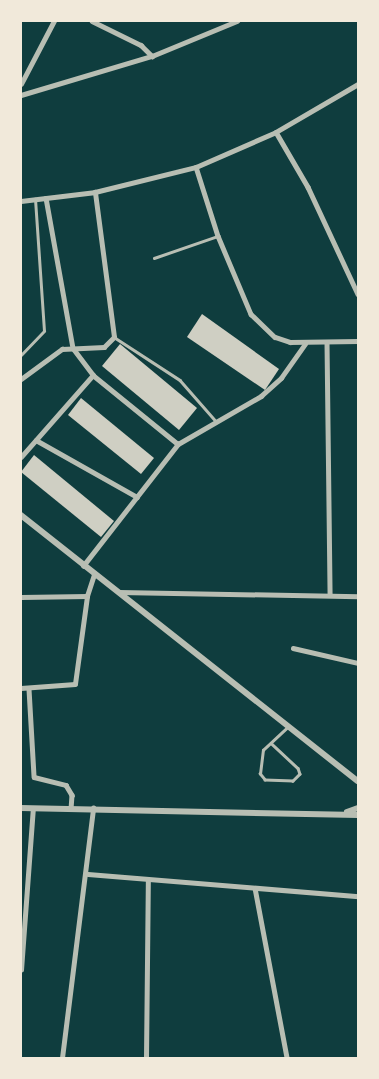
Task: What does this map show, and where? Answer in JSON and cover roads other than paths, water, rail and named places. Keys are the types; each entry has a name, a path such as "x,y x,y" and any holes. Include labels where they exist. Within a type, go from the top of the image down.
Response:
{"street":[{"path":"21,84 54,21"},
{"path":"92,21 141,45 152,56"},
{"path":"21,96 152,56 237,21"},
{"path":"21,201 95,192 196,167 276,132 358,84"},
{"path":"276,132 308,187 358,294"},
{"path":"196,167 218,236 251,314 276,337 305,344 358,342"},
{"path":"21,379 49,356 74,348 104,347 114,337 95,192"},
{"path":"46,198 74,348 93,375 178,444"},
{"path":"327,342 330,595"},
{"path":"83,566 178,444 215,420 261,396 281,378 305,344"},
{"path":"21,457 93,375"},
{"path":"36,440 136,497"},
{"path":"21,515 115,592 356,781"},
{"path":"21,688 30,689 75,684 87,596 94,575"},
{"path":"115,592 358,596"},
{"path":"21,597 87,596"},
{"path":"293,648 358,663"},
{"path":"30,689 34,778 71,789 71,808"},
{"path":"21,808 94,808 358,815"},
{"path":"21,970 33,808"},
{"path":"62,1058 88,874 94,808"},
{"path":"336,814 358,808"},
{"path":"88,874 358,896"},
{"path":"146,1058 148,880"},
{"path":"255,888 287,1058"}],"lane":[{"path":"21,355 44,331 35,199"},
{"path":"154,258 218,236"},
{"path":"114,337 180,380 215,420"},
{"path":"272,744 298,768 300,774 293,781 261,778 263,750 272,744 288,727"}]}
